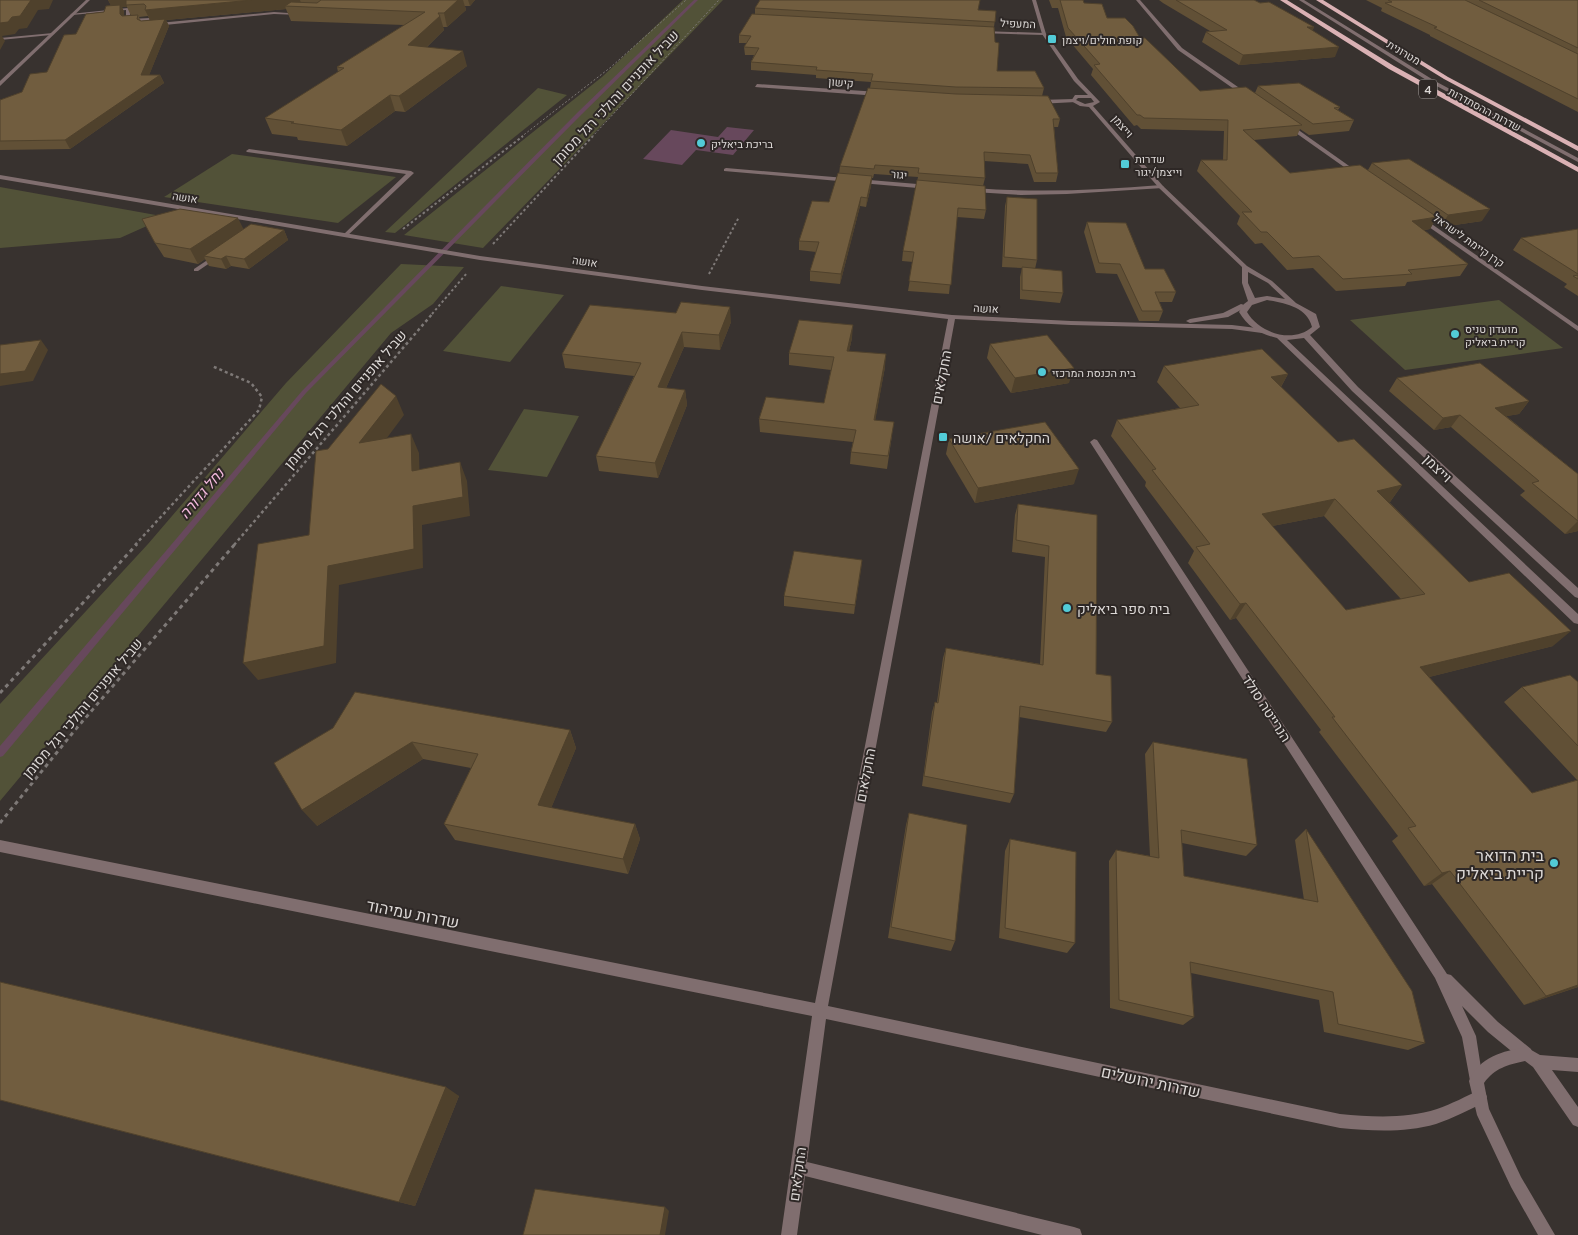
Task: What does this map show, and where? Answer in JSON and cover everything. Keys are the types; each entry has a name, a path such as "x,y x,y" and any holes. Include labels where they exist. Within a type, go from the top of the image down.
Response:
{"highway":[{"name":"שדרות ההסתדרות","path":"1283,0 1339,38 1409,79 1578,170"},
{"name":"שדרות ההסתדרות","path":"1319,0 1446,78 1578,149"}],"street":[{"path":"0,84 88,0"},
{"path":"1031,102 1074,99 1090,105 1097,102 1076,80 1044,34 1034,0"},
{"path":"1138,0 1180,49 1253,101"},
{"name":"מטרונית","path":"1301,0 1433,82 1578,160"},
{"path":"72,14 128,9 128,21 148,19 145,26 274,13 302,14"},
{"name":"המעפיל","path":"979,32 1044,34"},
{"path":"0,40 51,34"},
{"path":"1074,99 1076,80"},
{"name":"קישון","path":"757,86 883,95"},
{"path":"1074,99 1081,95 1093,97"},
{"name":"וייצמן","path":"1090,105 1161,187 1246,267 1270,282 1293,303 1306,310 1316,321 1316,327 1306,335 1355,389 1578,594"},
{"path":"1286,123 1359,175"},
{"path":"249,151 411,173 346,235"},
{"name":"יגור","path":"726,170 933,187"},
{"name":"אושה","path":"0,177 480,258 702,288 952,317 1071,323 1232,327 1262,331 1279,336"},
{"path":"963,190 1012,194 1076,193 1161,187"},
{"name":"קרן קיימת לישראל","path":"1416,215 1578,329"},
{"path":"258,227 266,222"},
{"path":"196,270 227,249"},
{"path":"1246,267 1245,283 1252,301 1272,299 1293,303"},
{"name":"אושה","path":"1172,325 1224,315 1252,301"},
{"path":"1244,306 1242,312 1245,318 1262,331"},
{"name":"החקלאים","path":"789,1235 820,1011 952,317"},
{"path":"1279,336 1306,335"},
{"name":"וייצמן","path":"1279,336 1578,620"},
{"name":"הנרייטה סולד","path":"1094,442 1440,973 1469,1036 1482,1110 1516,1182 1547,1235"},
{"name":"שדרות עמיהוד","path":"0,846 820,1011"},
{"name":"הנרייטה סולד","path":"1440,973 1493,1027 1532,1058 1578,1120"},
{"name":"שדרות ירושלים","path":"820,1011 1340,1121 1402,1124 1430,1118 1480,1097"},
{"path":"1476,1080 1487,1066 1505,1058 1532,1058 1578,1065"},
{"path":"798,1167 1074,1235"}],"path":[{"path":"387,242 611,67 686,0"},
{"name":"שביל אופניים והולכי רגל מסומן","path":"0,823 75,730 480,258 719,0"},
{"path":"702,288 739,217"},
{"path":"0,693 259,410 262,397 251,383 212,366"}],"green space":[{"path":"683,0 723,0 483,248 404,235 602,77"},
{"path":"538,88 567,95 395,233 385,232"},
{"path":"232,154 396,177 338,223 164,197"},
{"path":"0,187 167,217 120,238 0,248"},
{"path":"401,264 464,267 433,304 391,333 0,801 0,704 148,544 286,383"},
{"path":"501,286 564,295 510,362 443,351"},
{"name":"מועדון טניס קריית ביאליק","path":"1499,300 1563,348 1405,370 1350,320"},
{"path":"524,409 579,416 547,477 488,470"}],"shaded area":[{"name":"בריכת ביאליק","path":"727,127 754,130 733,155 696,150 682,165 643,159 671,130 718,137"}],"building":[{"path":"0,0 31,0 20,16 12,17 8,22 0,23"},
{"path":"126,0 252,0 145,10 146,6 144,4 126,5"},
{"path":"321,0 458,0 444,13 438,13 440,16 408,45 463,51 399,96 390,95 341,130 265,118 344,68 337,67 425,12 285,6 291,2 317,3"},
{"path":"760,0 980,0 978,10 996,11 995,22 755,8"},
{"path":"1060,0 1083,0 1084,3 1102,4 1107,18 1125,18 1133,26 1140,38 1145,38 1200,91 1246,87 1302,125 1243,130 1290,173 1360,165 1437,217 1412,221 1468,264 1408,270 1412,274 1343,279 1319,256 1293,258 1267,232 1261,232 1242,212 1252,212 1201,160 1227,160 1228,120 1144,118 1137,115 1094,65 1100,64 1068,28"},
{"path":"1176,0 1254,0 1260,3 1269,2 1314,27 1307,27 1339,47 1243,55 1206,32 1227,30"},
{"path":"1388,0 1465,0 1578,54 1578,99 1434,28 1437,27 1385,3 1392,2"},
{"path":"1479,0 1578,0 1578,48"},
{"path":"120,5 120,14 122,16 138,15 137,19 141,21 165,19 141,75 160,75 65,140 0,141 0,100 22,92 30,74 47,72 64,35 76,34 86,14 104,12 106,6"},
{"path":"752,14 994,27 995,42 999,43 997,71 1035,71 1044,88 956,87 871,81 873,74 816,70 817,67 751,62 759,48 744,47 751,36 739,35"},
{"path":"1299,83 1340,107 1334,108 1354,120 1313,124 1258,86"},
{"path":"868,88 956,94 1048,96 1060,119 1053,119 1058,173 1036,173 1030,155 984,152 985,178 918,173 919,168 875,165 874,169 840,166"},
{"path":"1409,159 1490,209 1448,215 1372,163"},
{"path":"838,173 872,176 867,198 861,197 841,274 810,271 819,242 799,241 812,201 829,202"},
{"path":"917,180 985,186 986,210 958,208 951,285 909,281 914,252 903,251"},
{"path":"1007,197 1037,199 1037,260 1004,257"},
{"path":"180,209 238,218 190,249 155,243 142,219"},
{"path":"1087,222 1126,223 1145,269 1164,269 1176,292 1155,292 1163,311 1142,311 1120,264 1099,263"},
{"path":"251,224 284,230 244,259 226,256 221,259 204,256"},
{"path":"1578,229 1578,274 1521,238"},
{"path":"1022,267 1062,271 1063,293 1022,290"},
{"path":"681,302 730,307 719,335 682,332 658,387 685,390 655,463 596,456 641,363 562,354 590,305 676,313"},
{"path":"799,320 853,325 847,351 886,354 874,420 894,422 888,456 851,452 856,430 759,419 766,397 824,403 834,357 789,353"},
{"path":"1047,335 1074,368 1015,378 990,344"},
{"path":"41,340 25,371 0,374 0,345"},
{"path":"1262,349 1288,374 1271,377 1338,442 1354,439 1402,485 1377,491 1469,582 1509,573 1571,631 1420,667 1532,793 1578,780 1578,985 1546,996 1450,871 1442,873 1408,828 1416,826 1332,717 1335,717 1246,603 1240,604 1196,547 1210,544 1152,470 1156,469 1117,420 1199,405 1164,366","holes":["1335,499 1425,594 1346,610 1262,514"]},
{"path":"1480,363 1529,401 1495,408 1578,474 1578,521 1532,483 1539,481 1460,415 1443,418 1397,378"},
{"path":"381,384 396,396 359,443 411,434 412,471 460,462 463,497 413,506 414,549 328,566 324,646 243,663 258,544 309,535 316,451 328,449"},
{"path":"1045,422 1079,469 978,488 949,439"},
{"path":"1018,504 1097,515 1096,674 1111,676 1112,722 1020,706 1014,794 924,776 935,702 938,703 946,648 1043,665 1049,546 1016,540"},
{"path":"794,551 862,560 855,605 784,596"},
{"path":"1570,675 1578,682 1578,746 1522,687"},
{"path":"355,692 570,730 538,805 635,824 623,859 444,824 478,754 412,742 302,810 274,763 333,728"},
{"path":"1153,742 1247,759 1257,845 1181,830 1184,876 1318,902 1306,829 1412,991 1425,1043 1338,1024 1333,992 1190,962 1194,1017 1119,1000 1116,850 1159,858"},
{"path":"909,813 967,825 955,941 891,927"},
{"path":"1010,839 1076,852 1075,943 1005,928"},
{"path":"0,982 446,1087 399,1202 0,1100"},
{"path":"535,1189 665,1207 660,1235 523,1235"}],"waterway":[{"name":"נחל גדורה","path":"0,753 304,392 580,113 696,0"}],"place":[{"name":"קופת חולים/ויצמן","path":"1052,39"},
{"name":"בריכת ביאליק","path":"701,143"},
{"name":"שדרות וייצמן/יגור","path":"1125,164"},
{"name":"מועדון טניס קריית ביאליק","path":"1455,334"},
{"name":"בית הכנסת המרכזי","path":"1042,372"},
{"name":"החקלאים /אושה","path":"943,437"},
{"name":"בית ספר ביאליק","path":"1067,608"},
{"name":"בית הדואר קריית ביאליק","path":"1554,863"}]}
